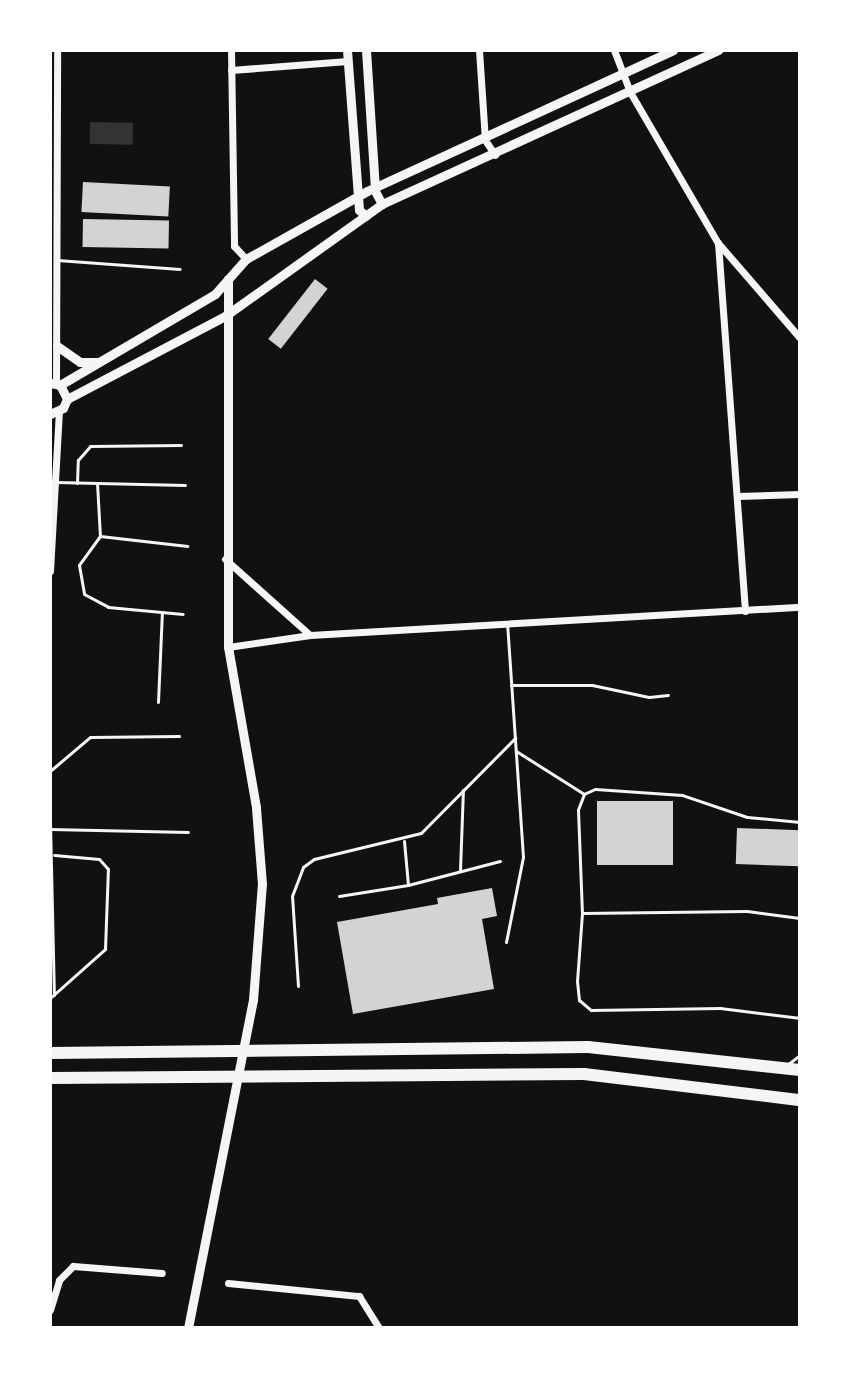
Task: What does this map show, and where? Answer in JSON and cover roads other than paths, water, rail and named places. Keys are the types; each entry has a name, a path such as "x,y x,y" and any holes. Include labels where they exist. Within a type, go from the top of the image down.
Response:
{"highway":[{"path":"50,1053 588,1047 800,1070"},
{"path":"50,1078 584,1074 800,1100"}],"street":[{"path":"57,50 53,100 57,260 55,384 67,399"},
{"path":"231,50 234,246 246,259"},
{"path":"366,50 375,191 382,204"},
{"path":"479,50 485,140 495,155"},
{"path":"614,50 630,92 718,243 800,338"},
{"path":"55,384 101,362 215,294 246,259 375,191 673,50"},
{"path":"50,571 55,482 54,413 67,399 225,316 382,204 495,155 718,50"},
{"path":"231,70 348,55 359,210 366,216"},
{"path":"718,243 745,611"},
{"path":"188,1328 253,1000 262,884 256,807 228,647 225,316 228,279"},
{"path":"215,294 225,316"},
{"path":"57,346 80,362 101,362"},
{"path":"737,496 800,494"},
{"path":"225,559 310,635"},
{"path":"228,647 310,635 800,607"},
{"path":"50,1310 59,1280 73,1266 162,1273"},
{"path":"228,1283 359,1296 379,1328"}],"lane":[{"path":"57,260 180,269"},
{"path":"77,483 78,460 90,446 181,445"},
{"path":"55,482 185,485"},
{"path":"97,483 100,536 79,565 84,594 108,607 183,614"},
{"path":"100,536 187,546"},
{"path":"158,702 162,612"},
{"path":"506,942 523,857 507,625"},
{"path":"511,685 592,685 649,697 668,695"},
{"path":"50,771 90,737 179,736"},
{"path":"298,986 292,896 303,867 314,859 404,841 421,833 515,738"},
{"path":"516,751 584,794"},
{"path":"800,822 747,817 682,795 595,789 584,794 578,810 582,913 577,981 579,1000 591,1010 720,1008 800,1018"},
{"path":"460,872 463,790"},
{"path":"50,822 54,855 52,996"},
{"path":"52,828 188,832"},
{"path":"404,841 408,885"},
{"path":"52,996 105,949 108,869 99,859 54,855"},
{"path":"339,896 408,885 500,861"},
{"path":"582,913 747,911 800,918"},
{"path":"784,1067 800,1055"}]}
